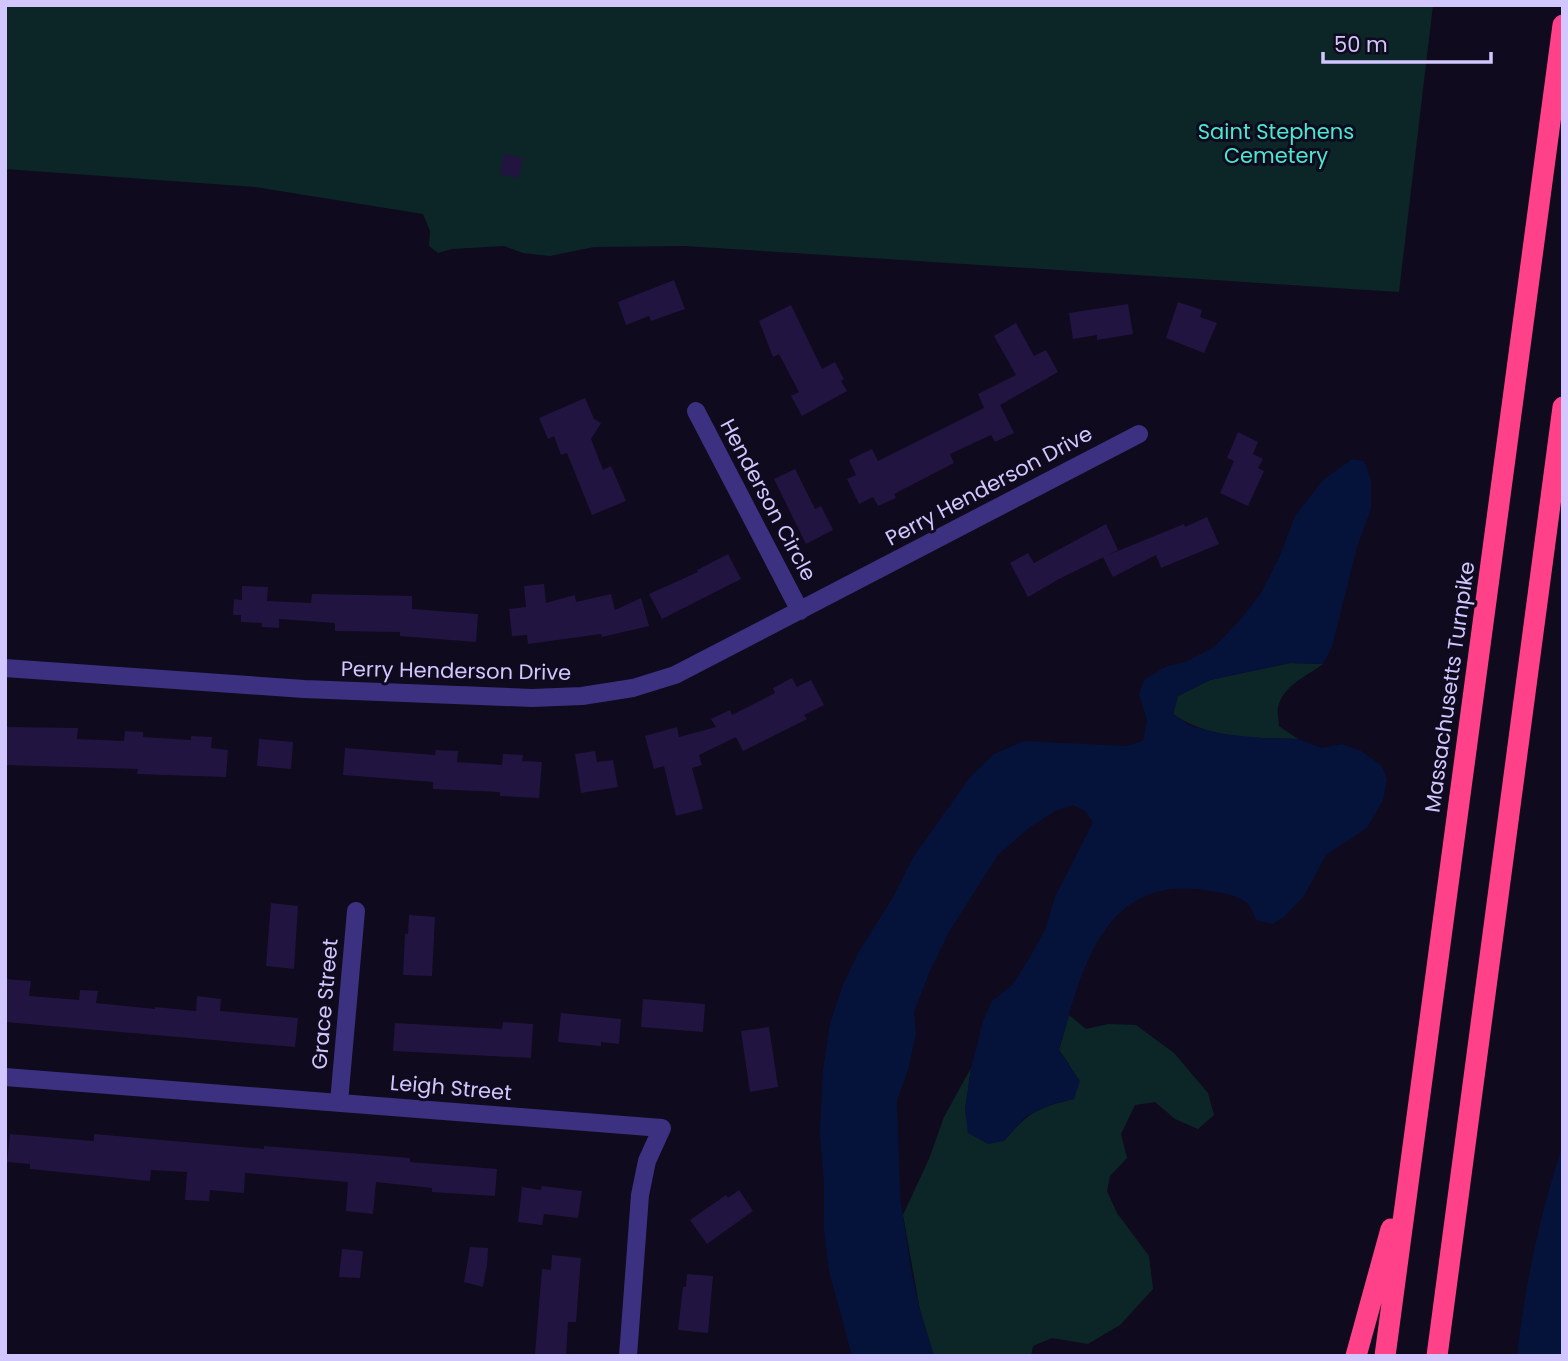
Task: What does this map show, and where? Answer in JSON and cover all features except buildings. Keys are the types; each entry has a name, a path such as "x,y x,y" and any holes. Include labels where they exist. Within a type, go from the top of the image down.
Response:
{"highway":[{"name":"Massachusetts Turnpike","path":"1385,1356 1563,24"},
{"path":"1437,1356 1563,407"},
{"path":"1356,1356 1412,1153"}],"street":[{"name":"Henderson Circle","path":"696,411 800,611"},
{"name":"Perry Henderson Drive","path":"5,667 433,696 582,696 633,688 675,675 1139,434"},
{"name":"Grace Street","path":"339,1102 356,911"},
{"name":"Leigh Street","path":"5,1077 662,1128 646,1161 640,1195 628,1356"}],"green space":[{"name":"Saint Stephens Cemetery","path":"5,5 1433,5 1399,292 685,246 594,247 550,256 523,253 504,246 452,249 438,253 429,246 430,231 423,214 255,187 5,169"},
{"path":"1290,663 1323,664 1296,682 1280,700 1279,726 1298,739 1217,733 1173,714 1178,696 1210,680"},
{"path":"1069,1015 1086,1029 1108,1024 1136,1025 1174,1053 1208,1093 1214,1115 1198,1129 1175,1119 1155,1102 1135,1105 1121,1134 1127,1158 1110,1176 1107,1191 1117,1213 1149,1256 1153,1289 1120,1325 1088,1344 1052,1338 1033,1346 1031,1356 934,1356 920,1310 903,1215 929,1159 944,1117 971,1068 965,1110 1004,1141 1034,1112 1074,1099 1069,1064 1059,1050"}],"water":[{"path":"1352,459 1364,461 1371,480 1371,509 1357,547 1332,647 1323,664 1290,663 1210,680 1178,696 1173,714 1190,726 1224,734 1298,739 1322,748 1342,744 1361,751 1382,766 1387,779 1383,800 1367,828 1326,855 1304,896 1284,917 1273,924 1256,920 1250,906 1240,898 1204,890 1169,889 1141,898 1119,914 1101,936 1087,962 1059,1050 1080,1081 1074,1099 1053,1104 1026,1116 1004,1141 988,1144 968,1133 965,1110 971,1068 983,1021 992,1001 1012,985 1045,930 1055,897 1093,822 1085,811 1073,805 1055,811 1029,828 998,855 949,932 930,971 914,1012 916,1034 908,1070 897,1101 900,1196 911,1270 934,1356 852,1356 829,1271 824,1229 820,1133 823,1070 830,1023 843,985 859,951 892,899 914,856 970,777 994,754 1024,741 1126,746 1143,741 1147,720 1139,694 1144,680 1165,667 1185,662 1214,647 1240,620 1261,593 1279,558 1295,516 1323,480"},
{"path":"1563,1145 1563,1356 1517,1356 1534,1249"}]}
